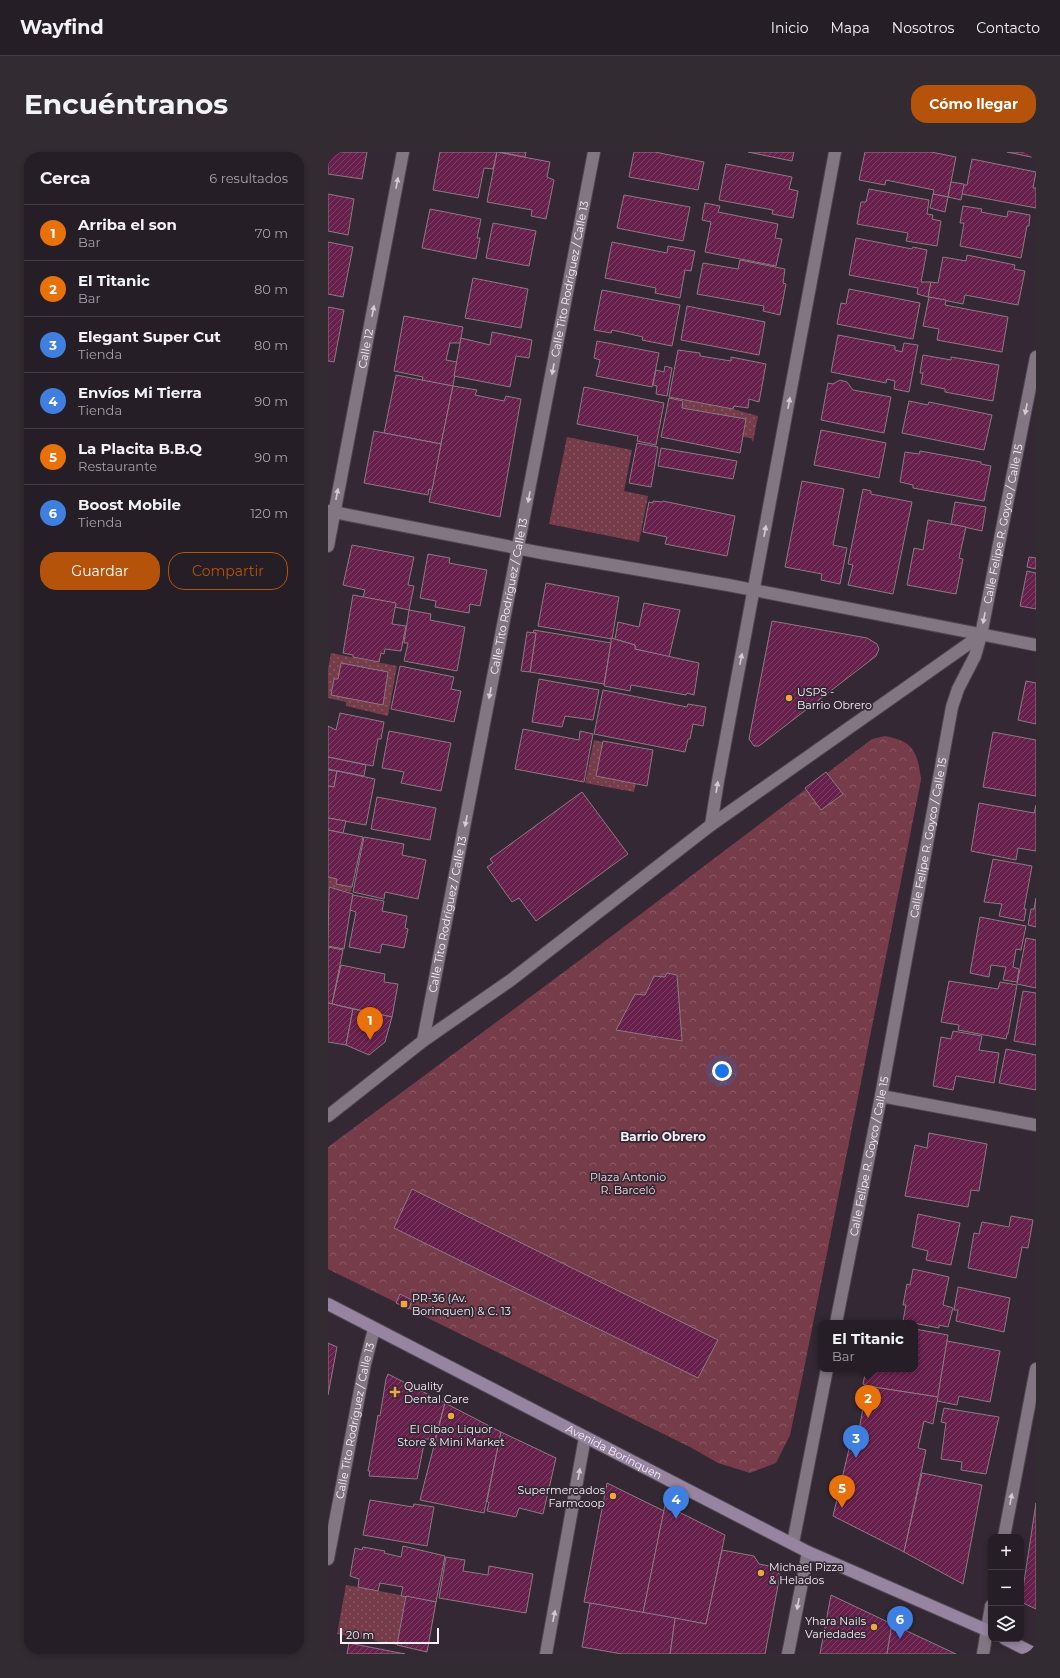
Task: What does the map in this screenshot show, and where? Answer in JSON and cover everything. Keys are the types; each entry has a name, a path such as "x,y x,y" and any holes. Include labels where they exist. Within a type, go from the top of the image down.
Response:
{"street":[{"name":"Calle 12","path":"328,546 331,511 403,152"},
{"name":"Calle Tito Rodríguez / Calle 13","path":"423,1041 594,152"},
{"path":"712,825 835,152"},
{"name":"Calle Felipe R. Goyco / Calle 15","path":"837,1320 881,1096 952,707 958,689 975,656 981,635 1036,356"},
{"path":"331,511 519,548 754,590 1036,645"},
{"path":"328,1116 423,1041 511,980 712,825 981,635"},
{"path":"881,1096 1036,1125"},
{"name":"Avenida Borinquen","path":"328,1304 808,1552 988,1631"},
{"name":"Calle Tito Rodríguez / Calle 13","path":"328,1559 365,1364 374,1329"},
{"path":"1005,1534 1036,1369"},
{"path":"793,1543 826,1372"},
{"path":"546,1654 586,1437"},
{"path":"788,1654 808,1552"},
{"path":"983,1654 988,1635"},
{"path":"1011,1642 1035,1654"}],"green space":[{"path":"684,400 733,409 758,416 753,442 751,438 743,437 746,419 682,408"},
{"path":"567,437 632,450 624,491 648,496 639,542 549,524"},
{"path":"331,653 397,666 388,716 346,706 346,702 328,698 328,669"},
{"name":"Plaza Antonio R. Barceló","path":"885,736 902,741 913,750 918,762 921,780 803,1374 790,1435 776,1463 750,1473 718,1463 690,1447 328,1269 328,1147 580,960 872,739"},
{"path":"594,740 603,742 597,776 636,783 634,792 585,783"},
{"path":"328,877 337,879 336,884 352,887 351,892 328,887"},
{"path":"346,1585 406,1596 397,1645 337,1634"}],"building":[{"path":"328,152 367,152 362,179 328,174"},
{"path":"440,152 497,152 493,169 484,168 478,198 433,190"},
{"path":"497,152 550,162 547,177 554,180 546,219 531,216 532,210 487,202"},
{"path":"500,152 526,152 525,157"},
{"path":"634,152 655,152 704,162 698,190 629,177"},
{"path":"748,152 794,152 792,161"},
{"path":"865,152 931,152 956,157 948,197 933,194 934,190 886,180 885,185 859,180"},
{"path":"1007,152 1036,152 1036,158"},
{"path":"972,159 1036,172 1033,188 1036,188 1036,208 962,194 963,185 967,185"},
{"path":"726,164 792,177 789,189 798,191 793,218 772,214 773,210 719,200"},
{"path":"951,182 964,184 961,200 948,197"},
{"path":"869,189 929,200 927,214 933,215 932,219 941,221 937,246 906,241 908,233 857,224 861,202 866,202"},
{"path":"328,194 354,199 348,235 328,231"},
{"path":"933,194 948,197 945,212 930,208"},
{"path":"624,195 690,207 683,241 617,228"},
{"path":"705,203 720,206 718,212 778,224 775,238 782,239 776,266 705,252 711,222 702,220"},
{"path":"963,206 982,209 981,212 1007,217 1008,211 1030,215 1029,226 1027,226 1021,258 960,246 964,223 960,223"},
{"path":"430,209 481,219 477,238 480,238 476,259 422,248"},
{"path":"493,223 536,231 529,266 486,258"},
{"path":"856,238 912,249 913,247 927,250 921,282 931,282 928,297 917,294 918,288 849,275"},
{"path":"328,242 353,247 343,297 328,294"},
{"path":"612,242 667,253 668,246 695,251 691,271 685,270 680,298 655,293 656,288 605,278"},
{"path":"967,255 1015,265 1014,269 1025,271 1018,305 965,295 963,304 928,297 931,282 938,283 943,257 966,261"},
{"path":"740,260 785,269 783,283 786,284 780,315 763,311 764,306 697,294 703,263 738,269"},
{"path":"473,278 528,289 521,328 465,318"},
{"path":"849,289 920,303 913,339 837,324 841,303 846,304"},
{"path":"602,290 680,305 672,346 642,340 643,337 612,330 611,333 594,330"},
{"path":"929,297 946,300 945,305 1008,317 1002,352 937,340 939,329 923,326"},
{"path":"687,306 765,322 759,355 681,340"},
{"path":"328,307 344,310 334,362 328,361"},
{"path":"404,316 463,327 460,343 450,343 446,360 457,362 453,386 422,381 423,377 394,371"},
{"path":"492,332 532,340 529,358 516,356 510,387 454,376 461,338 490,345"},
{"path":"838,335 895,346 895,350 902,352 904,343 918,345 909,392 894,389 895,381 887,379 886,383 831,372"},
{"path":"597,341 659,353 652,387 596,376 600,360 594,358"},
{"path":"678,350 700,353 700,356 731,361 731,357 766,364 759,402 749,399 748,408 734,406 733,409 669,397"},
{"path":"923,355 951,360 951,357 999,365 993,401 945,392 945,389 921,384 923,373 920,373"},
{"path":"665,366 672,368 667,396 656,394 657,386 653,385 656,370 664,372"},
{"path":"396,375 453,386 441,444 384,433"},
{"path":"840,380 847,382 853,390 891,397 884,433 821,420 828,383 833,384"},
{"path":"453,386 477,390 475,395 504,401 506,396 521,399 500,517 429,502"},
{"path":"584,387 664,403 656,445 637,441 638,436 577,424"},
{"path":"669,398 683,401 682,408 746,419 740,453 661,437"},
{"path":"909,401 928,405 929,402 992,415 984,450 902,433"},
{"path":"821,430 886,443 879,478 814,465"},
{"path":"374,431 441,444 432,490 429,489 428,495 364,483"},
{"path":"637,443 658,447 651,487 629,483"},
{"path":"661,448 737,461 733,479 658,466"},
{"path":"920,451 981,462 981,464 991,466 984,501 913,488 913,485 900,482 905,452 919,454"},
{"path":"802,481 844,489 833,545 847,548 840,584 821,580 822,574 785,567"},
{"path":"863,489 871,491 871,494 912,502 893,594 848,585 853,565 848,564"},
{"path":"653,501 663,501 735,516 727,556 665,544 667,537 643,532 649,502 653,503"},
{"path":"955,502 986,507 982,531 951,524"},
{"path":"928,520 966,527 959,558 963,559 956,594 907,585 914,548 923,550"},
{"path":"352,545 414,557 408,585 414,586 409,610 362,600 365,590 343,585"},
{"path":"428,554 450,558 449,563 487,570 480,606 470,604 469,613 435,607 436,601 420,598"},
{"path":"1029,557 1036,558 1036,569 1027,567"},
{"path":"1027,571 1036,573 1036,609 1020,606"},
{"path":"546,583 619,597 612,639 538,626"},
{"path":"353,595 396,603 392,624 406,626 401,651 385,649 384,654 381,653 379,662 353,657 353,655 343,653"},
{"path":"644,603 680,610 669,657 635,649 635,645 615,639 618,622 639,627"},
{"path":"409,610 431,614 430,620 465,627 457,671 404,661 408,643 404,643"},
{"name":"USPS - Barrio Obrero","path":"772,621 867,638 877,644 879,649 876,656 759,746 754,746 749,739"},
{"path":"534,630 611,643 604,684 530,672 536,633 533,633"},
{"path":"527,632 536,633 530,672 521,671"},
{"path":"611,638 635,645 635,649 699,663 694,695 687,693 686,695 631,685 630,691 604,686"},
{"path":"341,663 388,672 383,705 331,695 334,679 338,679"},
{"path":"400,666 454,677 451,689 461,691 454,722 391,709"},
{"path":"539,679 599,690 593,720 565,716 562,727 532,722"},
{"path":"1026,681 1036,683 1036,724 1018,720"},
{"path":"603,690 687,707 688,704 706,707 703,726 693,724 690,739 688,739 685,752 594,734"},
{"path":"340,713 384,722 381,739 378,739 373,766 328,757 328,726 336,730"},
{"path":"523,729 579,740 580,731 593,734 584,782 515,769"},
{"path":"389,731 451,743 441,791 401,783 404,772 382,768"},
{"path":"993,732 1036,740 1036,796 983,787"},
{"path":"603,741 653,750 647,786 596,776"},
{"path":"328,757 366,765 364,776 328,769"},
{"path":"328,770 337,771 334,787 328,786"},
{"path":"337,771 375,779 366,825 328,818 328,786 334,787"},
{"path":"826,772 843,794 821,810 805,788"},
{"path":"582,792 628,854 536,921 519,898 512,902 487,867 493,863 490,859"},
{"path":"377,797 436,808 430,840 371,829"},
{"path":"979,803 1034,813 1036,805 1036,851 1018,848 1016,860 971,851"},
{"path":"328,818 346,821 343,833 328,830"},
{"path":"328,830 363,837 352,887 336,884 337,879 328,877"},
{"path":"364,837 404,844 402,855 426,860 418,899 385,892 384,899 353,892"},
{"path":"993,859 1032,866 1024,909 1026,909 1024,921 999,916 1002,904 984,902"},
{"path":"329,887 353,894 344,949 328,946"},
{"path":"353,895 384,901 382,911 407,916 405,928 408,929 404,948 382,944 380,953 349,947 356,912 350,910"},
{"path":"1036,898 1036,927 1028,925 1031,909 1034,909"},
{"path":"980,917 1026,926 1021,950 1016,949 1013,967 1019,969 1017,982 1003,980 1006,967 991,965 989,977 970,973"},
{"path":"1026,938 1036,940 1036,988 1017,984"},
{"path":"328,947 343,950 332,1004 328,1003"},
{"path":"341,965 385,974 384,982 398,984 392,1017 332,1004"},
{"path":"667,973 677,975 682,1041 616,1030 635,994 645,995 654,976 665,977"},
{"path":"949,981 998,989 1000,982 1017,985 1006,1039 958,1030 959,1025 941,1022"},
{"path":"1023,991 1036,993 1036,1045 1014,1041"},
{"path":"328,1003 353,1009 346,1045 328,1042"},
{"path":"353,1009 392,1017 385,1042 369,1055 346,1045"},
{"path":"953,1031 982,1036 979,1050 999,1053 994,1083 956,1076 953,1090 933,1086 941,1037 951,1039"},
{"path":"1006,1049 1036,1055 1036,1090 999,1083"},
{"path":"929,1133 987,1144 979,1191 971,1190 968,1207 905,1196 915,1145 927,1148"},
{"path":"412,1189 718,1340 698,1378 394,1228"},
{"path":"918,1214 960,1223 951,1265 926,1260 928,1251 912,1247"},
{"path":"1011,1216 1033,1220 1028,1248 1022,1247 1016,1278 968,1268 974,1233 979,1234 982,1222 1009,1227"},
{"path":"913,1269 949,1277 943,1305 953,1308 948,1327 939,1325 939,1328 918,1324 918,1320 903,1320 906,1305 903,1305 907,1284 910,1285"},
{"path":"958,1287 1010,1298 1004,1332 956,1321 958,1310 954,1310"},
{"path":"400,1294 412,1300 409,1309 396,1303"},
{"path":"918,1330 948,1335 938,1397 867,1386 863,1384 865,1372 918,1372"},
{"path":"947,1341 1000,1351 990,1402 959,1396 957,1405 937,1401"},
{"path":"328,1343 337,1347 328,1395"},
{"path":"388,1374 445,1403 435,1439 425,1439 417,1479 369,1476 370,1471 368,1471 378,1415 380,1416"},
{"path":"867,1386 938,1397 933,1424 924,1421 918,1448 926,1450 904,1552 833,1516 850,1445 856,1447"},
{"path":"445,1403 501,1432 484,1513 420,1500"},
{"path":"944,1408 999,1417 986,1474 961,1470 962,1462 941,1459 946,1423 941,1422"},
{"path":"501,1432 556,1458 543,1514 519,1508 516,1517 487,1511 489,1503 487,1501"},
{"path":"922,1473 982,1485 963,1584 904,1552"},
{"path":"607,1483 664,1511 643,1613 584,1602"},
{"path":"370,1500 413,1507 414,1504 434,1507 427,1546 363,1535"},
{"path":"1036,1503 1036,1609 1024,1603 1024,1582"},
{"path":"665,1505 725,1535 706,1624 643,1613"},
{"path":"403,1546 445,1556 436,1602 401,1596 403,1587 380,1583 378,1591 358,1587 359,1579 350,1576 355,1548 362,1550 363,1547 385,1551 384,1553 401,1557"},
{"path":"722,1550 754,1556 759,1564 774,1567 780,1575 765,1654 670,1654 675,1618 706,1624"},
{"path":"446,1557 465,1560 463,1571 488,1575 489,1566 533,1574 526,1613 439,1598"},
{"path":"831,1595 892,1624 887,1654 820,1654"},
{"path":"406,1596 436,1602 427,1652 397,1645"},
{"path":"590,1603 675,1618 670,1654 622,1654 582,1647"},
{"path":"892,1624 956,1654 887,1654"},
{"path":"349,1643 405,1654 347,1654"}],"place":[{"name":"USPS - Barrio Obrero","path":"789,698"},
{"name":"Arriba el son","path":"370,1040"},
{"name":"PR-36 (Av. Borinquen) & C. 13","path":"404,1304"},
{"name":"Quality Dental Care","path":"395,1392"},
{"name":"El Cibao Liquor Store & Mini Market","path":"451,1416"},
{"name":"El Titanic","path":"868,1418"},
{"name":"Elegant Super Cut","path":"856,1458"},
{"name":"Supermercados Farmcoop","path":"613,1496"},
{"name":"La Placita B.B.Q","path":"842,1508"},
{"name":"Envíos Mi Tierra","path":"676,1519"},
{"name":"Michael Pizza & Helados","path":"761,1573"},
{"name":"Yhara Nails Variedades","path":"874,1627"},
{"name":"Boost Mobile","path":"900,1639"}],"district":[{"name":"Barrio Obrero","path":"663,1137"}]}
